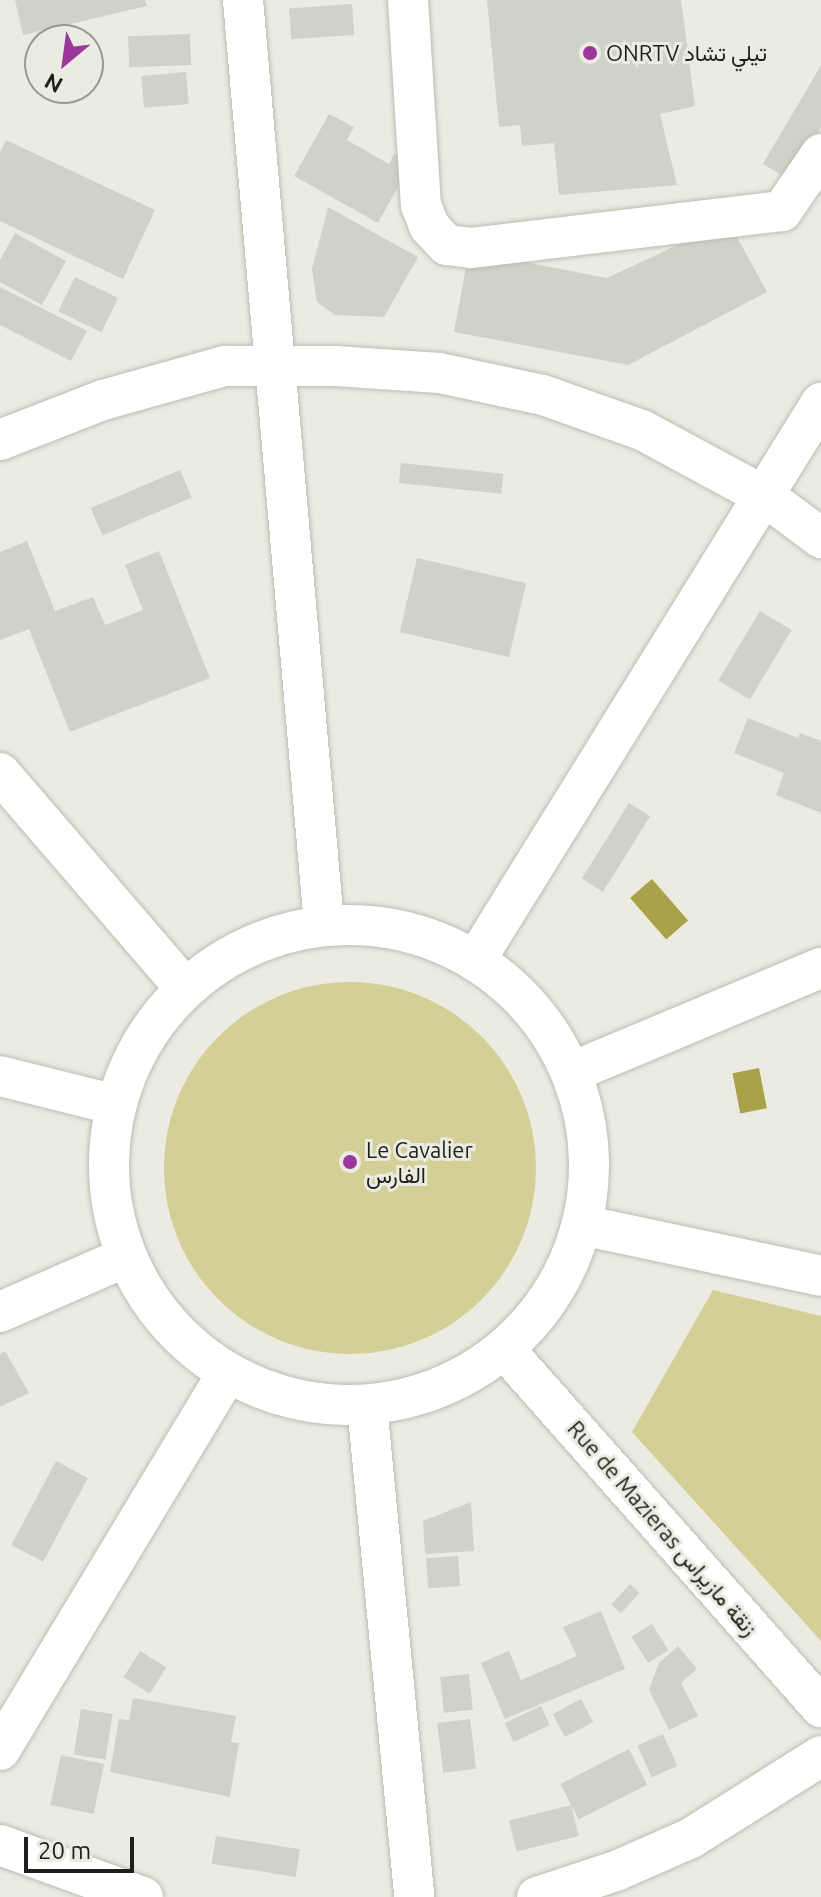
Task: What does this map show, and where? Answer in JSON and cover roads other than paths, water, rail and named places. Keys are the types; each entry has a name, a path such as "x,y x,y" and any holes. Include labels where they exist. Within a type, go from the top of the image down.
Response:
{"street":[{"path":"243,0 324,924"},
{"path":"408,0 421,205 429,226 447,245 471,248 782,211 821,154"},
{"path":"0,440 76,408 225,366 440,373 543,395 642,430 766,497 821,538"},
{"path":"475,961 766,497 821,403"},
{"path":"0,773 185,988"},
{"path":"324,924 407,932 475,961 536,1014 572,1072 583,1109 590,1162 582,1225 554,1293 505,1350 451,1383 367,1405 298,1400 228,1372 173,1328 126,1257 110,1194 116,1105 143,1040 185,988 246,947 324,924"},
{"path":"572,1072 821,968"},
{"path":"0,1076 116,1105"},
{"path":"582,1225 821,1276"},
{"path":"0,1312 126,1257"},
{"name":"Rue de Mazieras زنقة مازيراس","path":"505,1350 821,1707"},
{"path":"0,1750 228,1372"},
{"path":"367,1405 414,1897"},
{"path":"537,1897 679,1845 761,1798 821,1756"},
{"path":"0,1845 143,1897"}],"place":[{"name":"ONRTV تيلي تشاد","path":"590,53"},
{"name":"Le Cavalier الفارس","path":"350,1162"}]}
